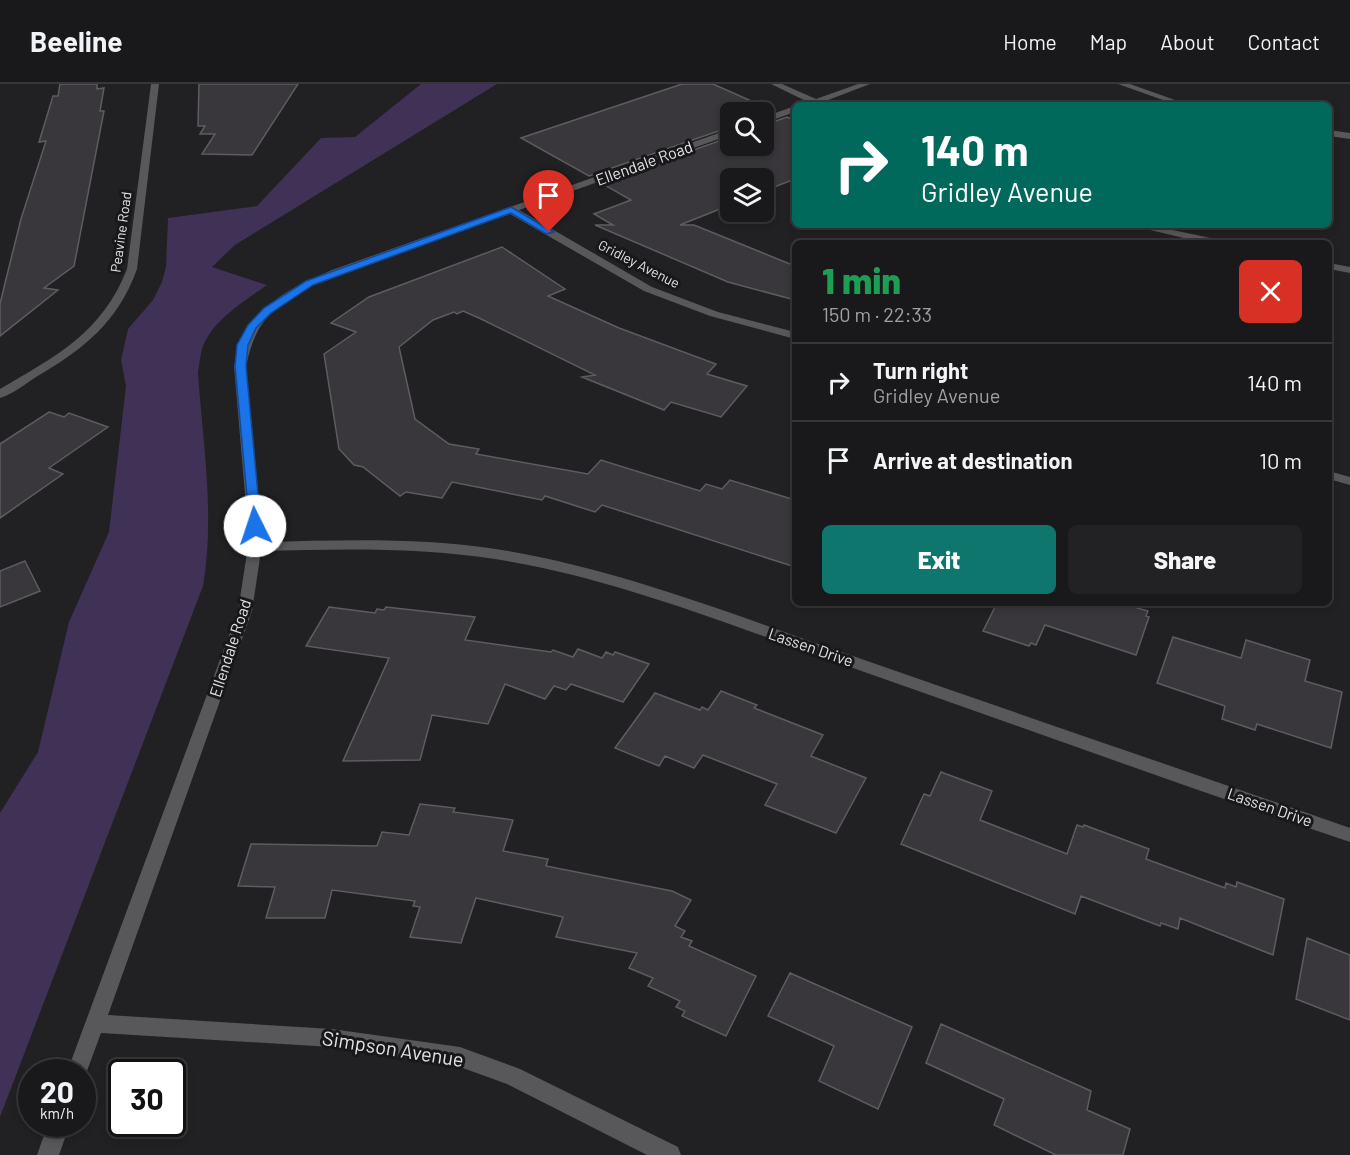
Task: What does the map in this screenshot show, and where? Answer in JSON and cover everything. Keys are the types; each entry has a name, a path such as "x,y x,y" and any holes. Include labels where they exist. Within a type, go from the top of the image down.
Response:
{"street":[{"name":"Peavine Road","path":"0,394 74,347 96,330 114,310 128,287 155,84"},
{"path":"775,84 811,102"},
{"path":"820,102 866,84"},
{"path":"1122,84 1176,102"},
{"path":"774,116 792,110"},
{"path":"1332,133 1350,136"},
{"name":"Ellendale Road","path":"82,1059 244,611 255,546 240,366 243,345 252,327 268,310 309,283 720,136"},
{"name":"Gridley Avenue","path":"511,210 648,289 714,314 792,335"},
{"path":"1148,228 1206,240"},
{"path":"1332,267 1350,270"},
{"path":"1332,477 1350,481"},
{"name":"Lassen Drive","path":"255,546 413,546 511,557 628,585 1350,835"},
{"name":"Simpson Avenue","path":"95,1023 332,1038 460,1057 513,1076 670,1155"},
{"path":"48,1155 54,1137"}],"shaded area":[{"path":"421,84 497,84 235,245 212,267 267,285 221,320 213,329 201,352 198,373 208,506 203,586 22,1059 18,1059 18,1070 0,1117 0,813 38,752 69,622 109,532 126,386 121,360 128,329 153,300 162,282 166,267 168,218 257,206 321,138 355,137"}],"building":[{"path":"60,84 97,84 97,89 104,88 100,111 104,111 74,266 44,288 58,290 0,336 0,304 21,219 46,141 39,142 53,96 58,96"},
{"path":"199,84 298,84 252,155 202,154 215,134 200,134 205,126 198,126"},
{"path":"682,84 713,84 754,102 720,102 720,130 589,176 521,138"},
{"path":"787,117 792,120 792,180 774,187 774,168 720,168 720,209 680,225 694,225 792,265 792,299 728,282 595,225 613,225 594,214 631,200 601,183 720,141 720,156 774,156 774,122"},
{"path":"502,247 565,289 548,296 619,328 716,364 707,374 747,386 721,417 671,402 664,410 582,377 595,375 463,311 433,320 399,347 415,419 449,444 479,449 476,454 588,474 601,460 700,491 706,484 722,489 730,480 792,499 792,566 602,505 595,512 545,496 542,500 452,482 442,498 406,492 400,496 363,467 354,465 339,449 324,354 356,332 331,323 369,297"},
{"path":"49,412 64,417 69,413 108,427 49,468 63,474 0,518 0,444"},
{"path":"25,561 40,591 0,607 0,571"},
{"path":"996,606 1130,606 1148,611 1146,616 1149,617 1136,655 1045,625 1036,645 1031,643 1029,646 983,631"},
{"path":"329,607 375,613 377,609 384,610 386,607 475,617 465,640 551,652 553,650 573,657 578,649 602,658 606,652 613,655 615,652 649,664 623,702 571,684 566,690 554,686 545,699 505,684 488,724 432,715 420,760 343,761 389,658 306,646"},
{"path":"1173,637 1241,658 1246,640 1310,660 1305,681 1342,692 1331,748 1257,724 1255,730 1222,719 1225,706 1157,683"},
{"path":"721,691 757,705 754,708 823,735 811,756 866,778 836,833 765,805 777,784 703,755 694,768 665,756 659,766 615,748 655,693 700,710 702,707 708,710"},
{"path":"941,772 992,791 980,820 1067,854 1077,825 1083,827 1084,825 1149,849 1146,859 1225,888 1226,883 1236,887 1237,882 1284,899 1273,955 1180,918 1178,929 1161,923 1160,926 1081,896 1075,914 901,844 924,794 930,796"},
{"path":"420,804 455,808 453,812 513,820 503,851 548,859 546,866 672,891 691,900 675,926 685,931 681,937 692,941 689,946 756,976 726,1036 682,1016 685,1011 676,1007 680,1001 648,986 653,978 629,968 637,953 556,937 563,917 476,898 461,943 410,937 420,907 413,906 415,901 332,890 325,918 266,918 275,887 238,886 251,844 377,846 382,832 409,835"},
{"path":"1307,938 1350,955 1350,1020 1296,999"},
{"path":"790,973 912,1027 878,1109 819,1081 834,1046 768,1016"},
{"path":"941,1024 1091,1091 1087,1110 1130,1129 1123,1155 1056,1155 994,1125 1004,1099 926,1063"}],"route":[{"path":"255,526 240,366 243,345 252,327 268,310 309,283 511,210 549,232"}]}
